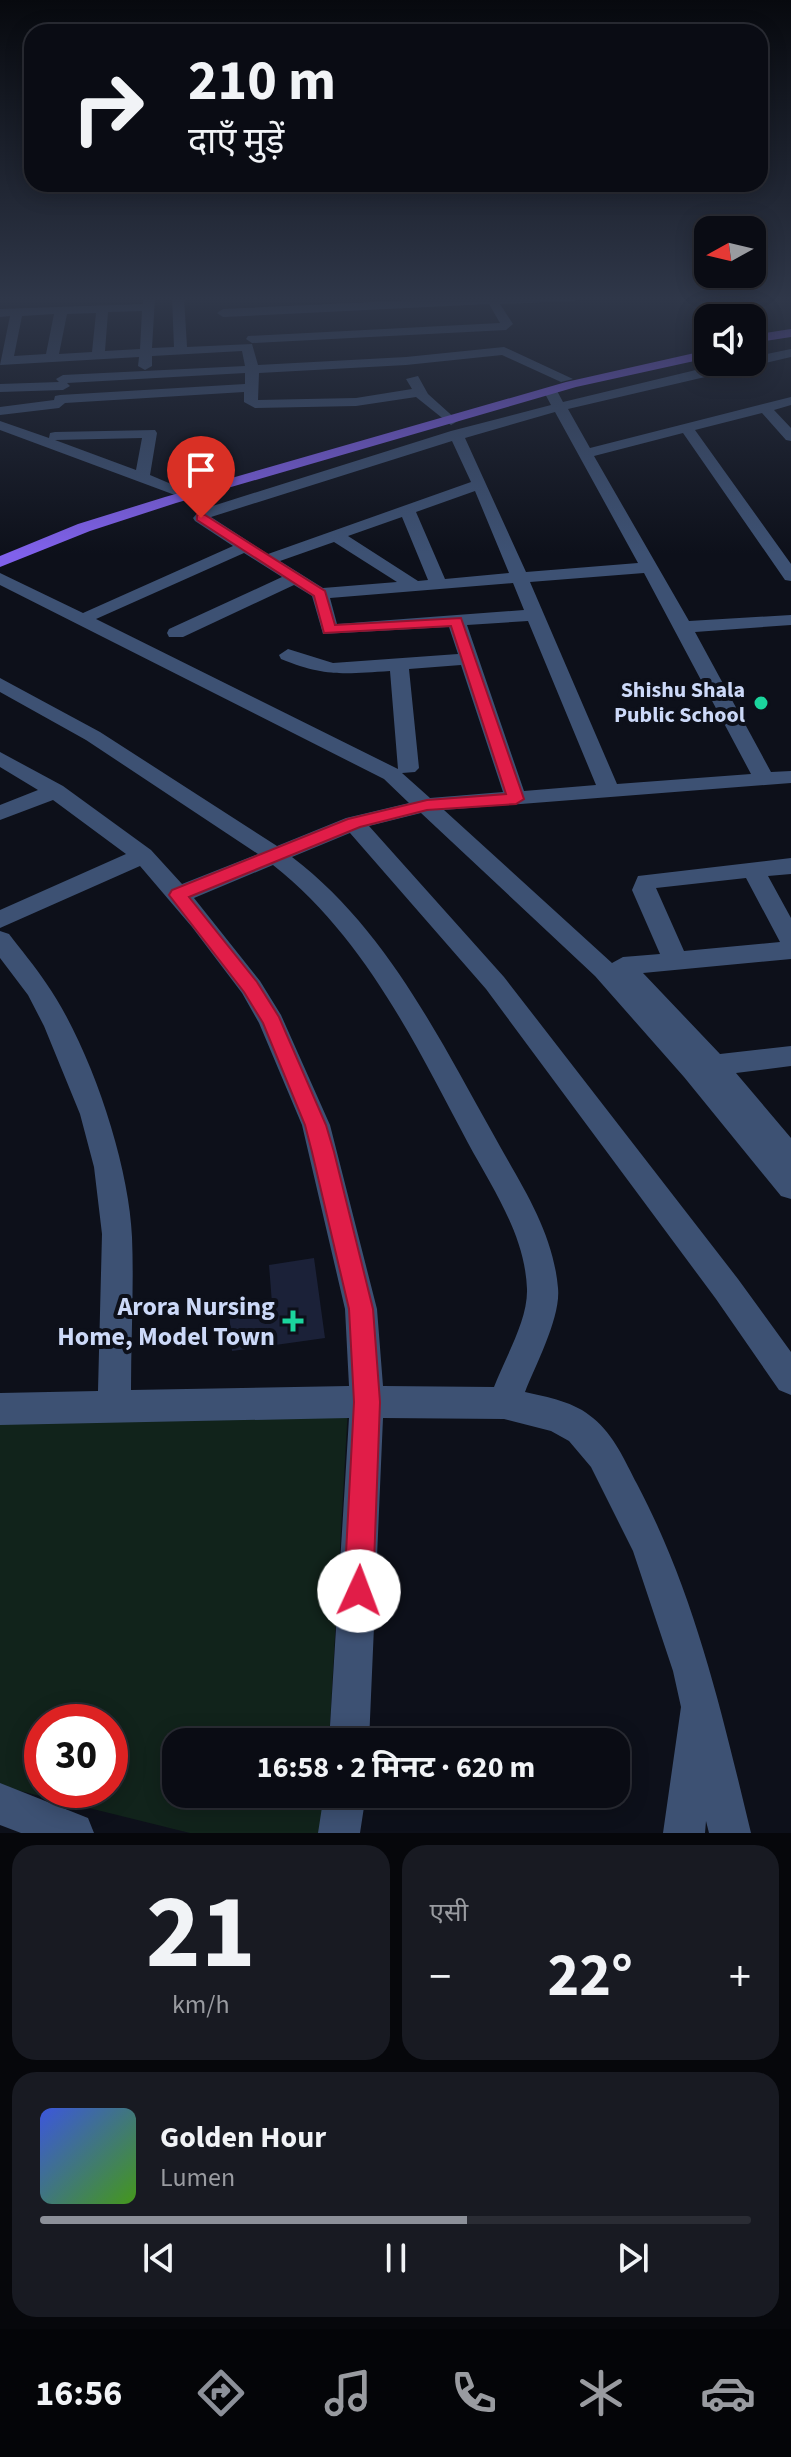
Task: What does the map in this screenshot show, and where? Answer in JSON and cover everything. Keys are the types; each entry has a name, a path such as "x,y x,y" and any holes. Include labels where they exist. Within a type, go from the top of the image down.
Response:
{"main road":[{"path":"552,394 563,383"},
{"path":"0,552 68,524 597,383"},
{"path":"0,562 184,493"}],"street":[{"path":"59,383 59,411"},
{"path":"0,411 59,411 127,383"},
{"path":"145,383 145,394"},
{"path":"251,383 251,402 260,405 356,402 420,392"},
{"path":"416,383 420,392 450,423 480,484 609,791"},
{"path":"620,383 552,394 450,423 206,513 201,518 320,594 649,567"},
{"path":"0,388 59,411 150,433 153,435 142,478"},
{"path":"0,425 145,394 251,388"},
{"path":"552,394 764,779"},
{"path":"585,454 791,401"},
{"path":"765,408 791,437"},
{"path":"59,411 142,478 184,493"},
{"path":"686,427 782,552 791,576"},
{"path":"266,560 480,484"},
{"path":"407,510 439,585"},
{"path":"335,535 416,587"},
{"path":"91,615 244,547"},
{"path":"0,569 10,570 91,615 408,768 436,804 604,970 694,1070 791,1187"},
{"path":"0,578 369,761 436,804 623,966 714,1065 791,1159"},
{"path":"176,633 295,578"},
{"path":"320,594 326,627 333,631 533,615"},
{"path":"683,627 791,620"},
{"path":"456,621 516,799"},
{"path":"288,655 324,669 469,659"},
{"path":"399,664 408,768"},
{"path":"0,684 93,736 274,854 322,897 374,957 413,1014 534,1237 543,1291 536,1321 504,1403"},
{"path":"0,758 55,791 143,855 178,895 251,987 272,1022 316,1125 361,1309 367,1402 350,1728"},
{"path":"178,895 354,823 436,804 791,777"},
{"path":"0,813 55,791"},
{"path":"354,823 495,983 727,1289 791,1379"},
{"path":"0,920 143,855"},
{"path":"676,962 644,890 646,881 791,866"},
{"path":"753,869 791,940"},
{"path":"0,940 38,990 57,1026 94,1114 108,1167 117,1234 114,1408"},
{"path":"623,966 791,950"},
{"path":"714,1065 791,1056"},
{"path":"0,1409 367,1402 504,1403 557,1416 581,1429 603,1455 649,1544 698,1699 730,1833"},
{"path":"684,1833 698,1699"},
{"path":"339,1833 343,1808"},
{"path":"11,1816 73,1833"}],"green space":[{"path":"348,1407 330,1728 162,1728 162,1808 325,1808 324,1833 190,1833 89,1808 128,1808 128,1704 24,1704 24,1792 0,1786 0,1420"}],"building":[{"path":"314,1258 325,1338 232,1351 229,1309 272,1303 269,1265"}],"place":[{"name":"Shishu Shala Public School","path":"761,703"},
{"name":"Arora Nursing Home, Model Town","path":"293,1321"}],"route":[{"path":"201,518 320,594 329,630 456,621 516,799 427,805 354,823 178,895 251,987 272,1022 316,1125 361,1309 367,1402 359,1591"}]}
